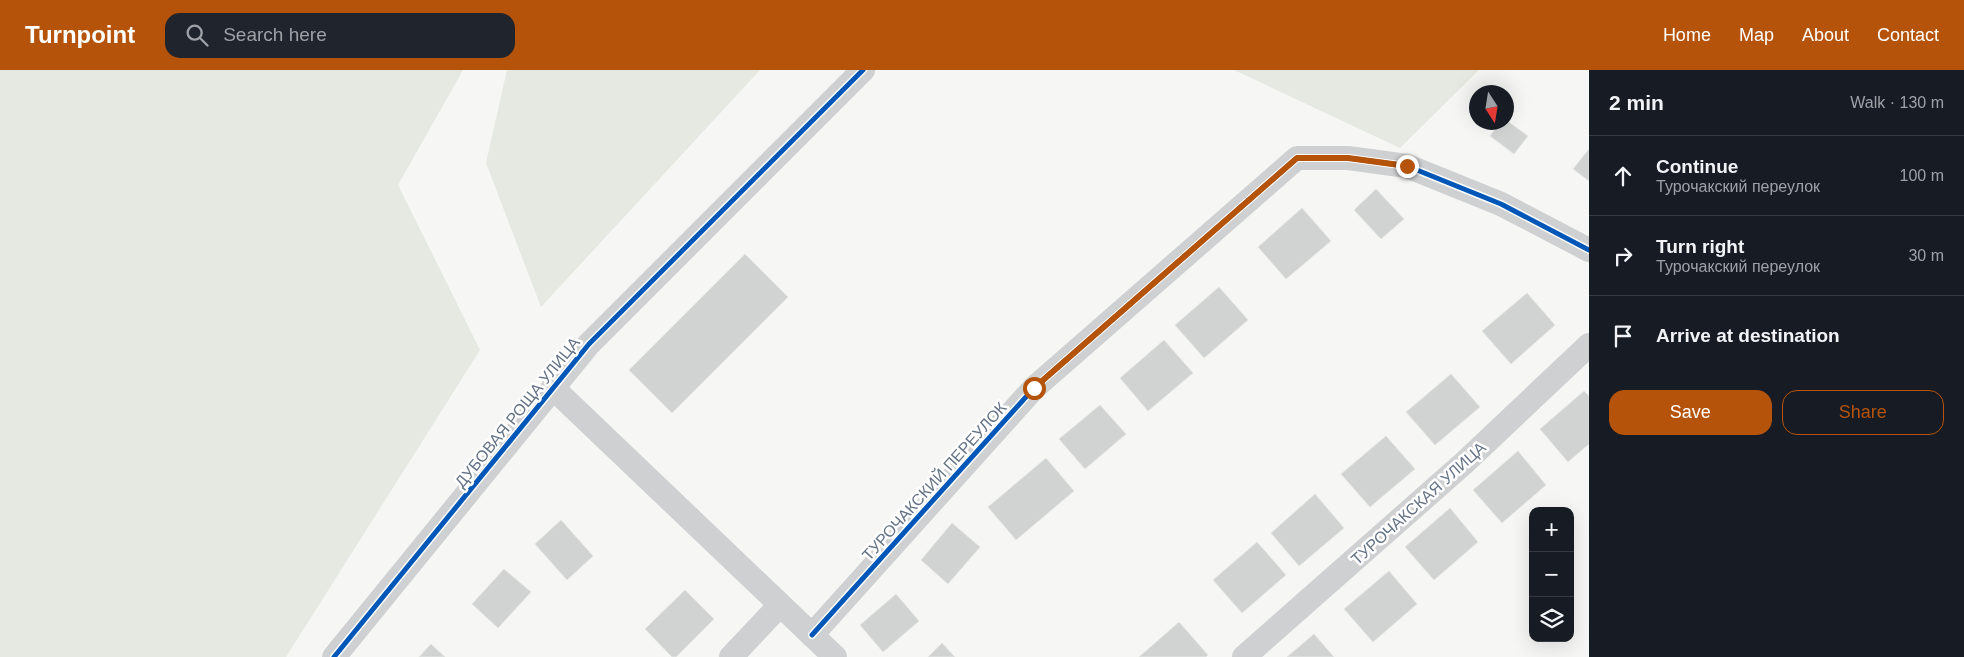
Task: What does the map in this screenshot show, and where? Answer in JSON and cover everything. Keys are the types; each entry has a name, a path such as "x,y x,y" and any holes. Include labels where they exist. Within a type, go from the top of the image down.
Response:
{"street":[{"name":"ДУБОВАЯ РОЩА УЛИЦА","path":"334,657 589,344 863,70"},
{"name":"ТУРОЧАКСКИЙ ПЕРЕУЛОК","path":"812,635 1034,388 1297,158 1348,158 1407,166 1501,204 1589,250"},
{"name":"ТУРОЧАКСКАЯ УЛИЦА","path":"1244,657 1464,463 1589,345"},
{"path":"553,388 835,657"},
{"path":"731,657 780,605"}],"shaded area":[{"path":"0,70 463,70 398,185 480,350 286,657 0,657"},
{"path":"507,70 760,70 541,307 486,163"},
{"path":"1234,70 1479,70 1400,148"}],"building":[{"path":"1514,126 1528,136 1514,154 1490,136 1494,130 1514,130"},
{"path":"1589,149 1589,181 1573,169"},
{"path":"1376,189 1404,219 1381,239 1354,210"},
{"path":"1302,208 1331,241 1286,279 1258,247"},
{"path":"745,254 788,297 672,413 629,370"},
{"path":"1219,287 1248,320 1204,358 1175,325"},
{"path":"1527,293 1555,325 1511,364 1482,331"},
{"path":"1164,340 1193,373 1148,411 1120,378"},
{"path":"1451,374 1480,407 1435,445 1406,412"},
{"path":"1584,391 1589,396 1589,444 1568,462 1540,429"},
{"path":"1100,405 1126,434 1085,469 1059,439"},
{"path":"1386,436 1415,469 1370,507 1341,474"},
{"path":"1518,451 1546,485 1502,523 1473,490"},
{"path":"1046,458 1074,491 1016,540 988,507"},
{"path":"1315,494 1344,528 1299,566 1271,533"},
{"path":"1450,508 1478,542 1434,580 1405,547"},
{"path":"561,520 593,556 567,580 535,544"},
{"path":"952,523 980,547 948,584 921,560"},
{"path":"1257,542 1286,575 1242,613 1213,580"},
{"path":"504,569 531,592 498,628 472,604"},
{"path":"1389,571 1417,604 1373,642 1344,609"},
{"path":"685,590 714,619 676,657 672,657 645,629"},
{"path":"896,594 919,621 883,652 860,625"},
{"path":"1179,622 1208,655 1206,657 1139,657"},
{"path":"1314,634 1334,657 1287,657"},
{"path":"942,643 955,657 928,657"},
{"path":"431,644 445,657 419,657"}],"cycle path":[{"path":"334,657 589,344 863,70"},
{"path":"812,635 1034,388 1297,158 1348,158 1407,166 1501,204 1589,250"}],"route":[{"path":"1034,388 1297,158 1348,158 1407,166"}]}
